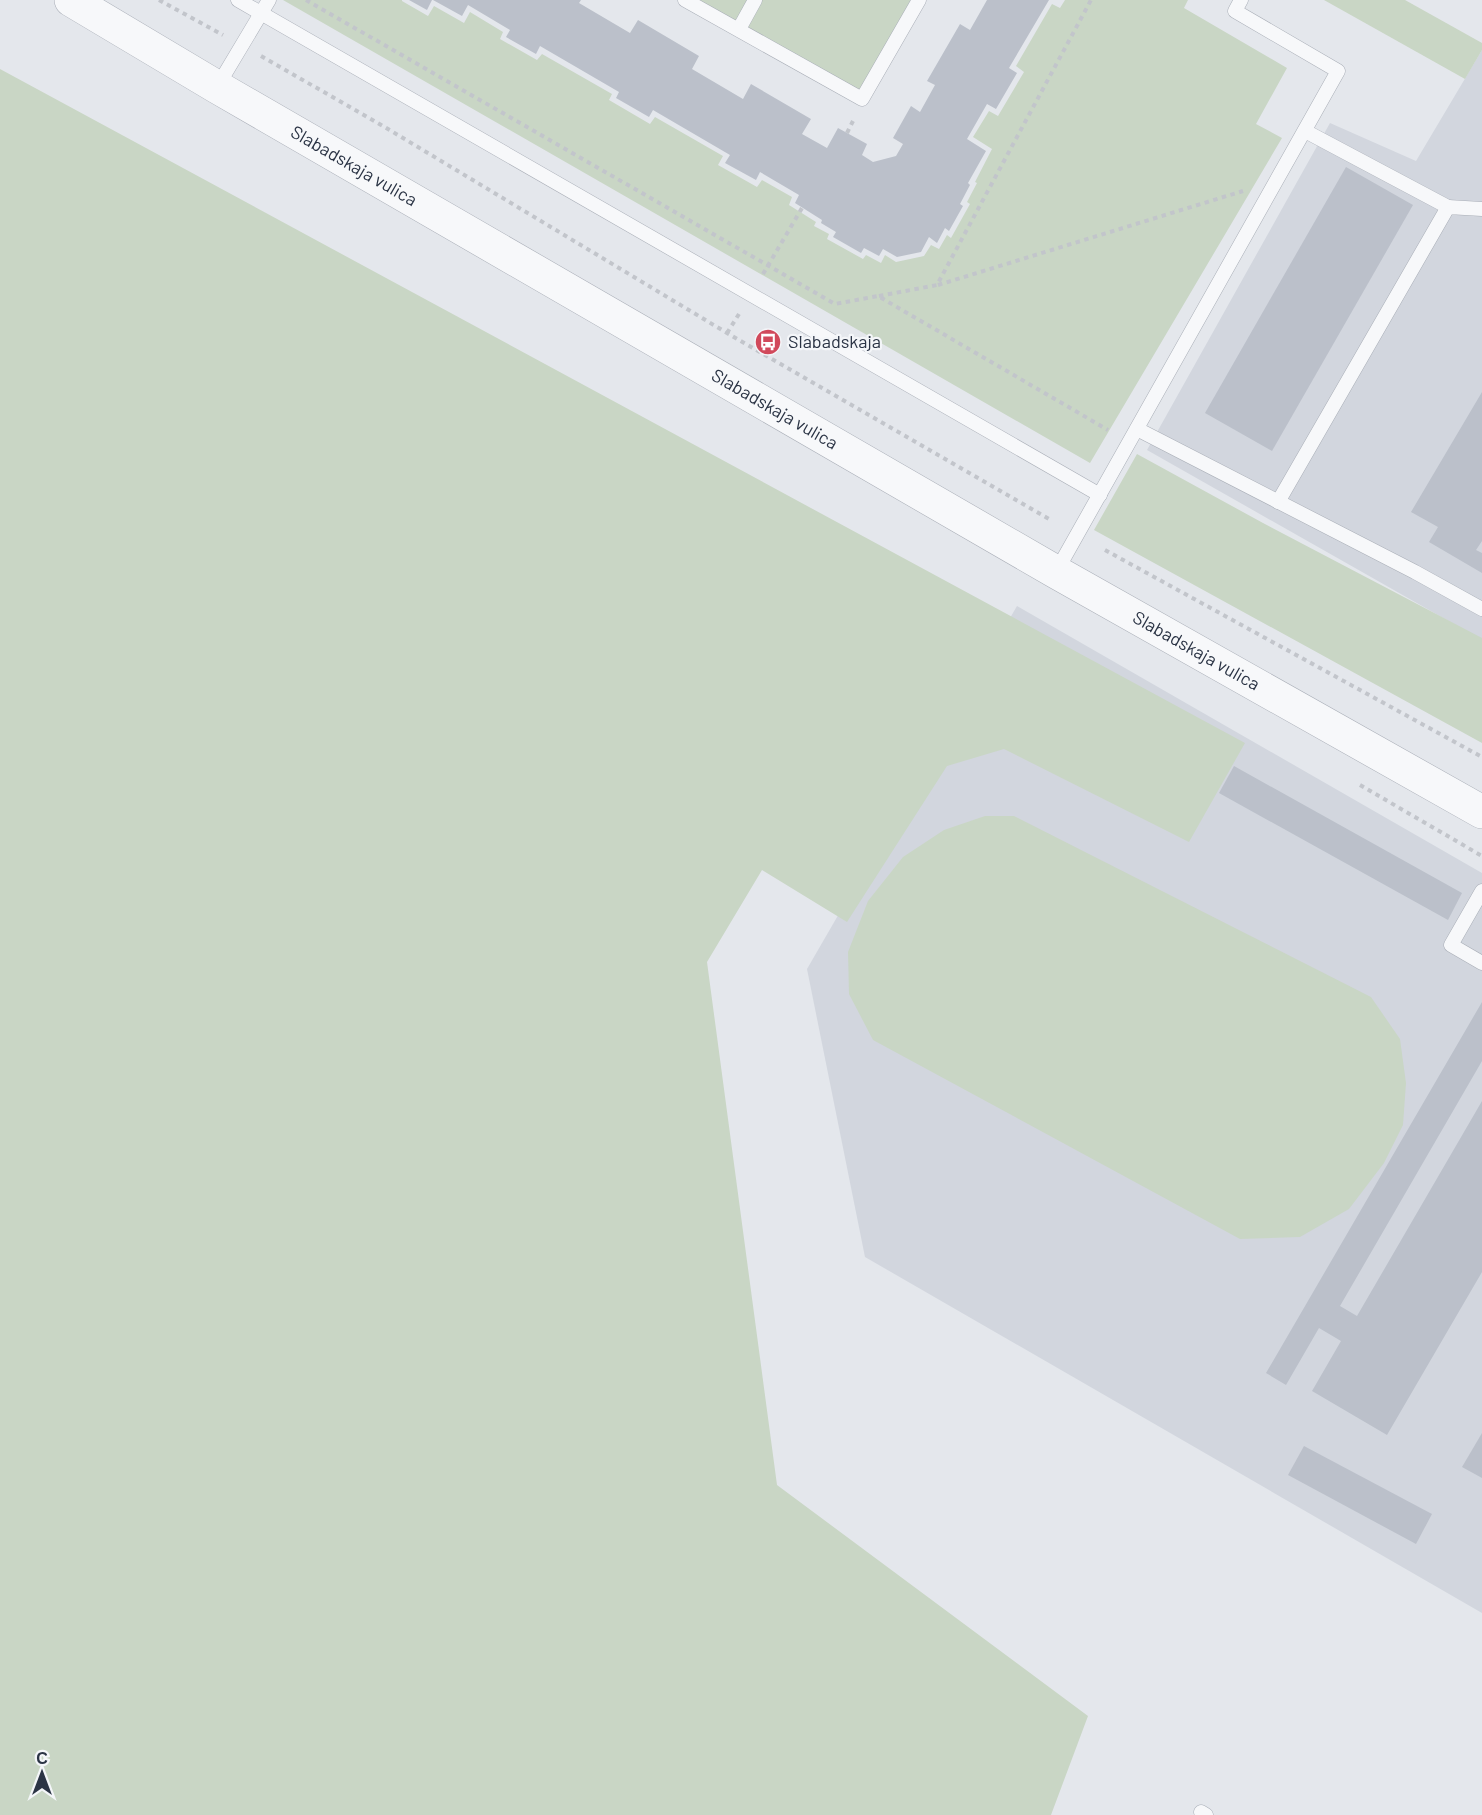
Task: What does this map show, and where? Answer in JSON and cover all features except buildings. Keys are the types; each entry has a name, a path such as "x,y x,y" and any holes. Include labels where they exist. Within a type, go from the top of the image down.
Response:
{"street":[{"name":"Slabadskaja vulica","path":"71,0 217,87 1056,572 1482,812"}],"lane":[{"path":"238,0 1100,495"},
{"path":"217,87 269,0"},
{"path":"685,0 862,99 919,0"},
{"path":"739,29 755,0"},
{"path":"1056,572 1338,71 1235,11 1241,0"},
{"path":"1305,131 1448,207 1482,209"},
{"path":"1278,502 1448,207"},
{"path":"1137,429 1415,572 1482,609"},
{"path":"1482,891 1451,945 1482,963"}],"path":[{"path":"159,0 383,126 727,333 1049,519"},
{"path":"306,0 835,304 937,285 1276,181"},
{"path":"937,285 1091,0"},
{"path":"750,294 802,208"},
{"path":"878,296 1129,443"},
{"path":"1105,550 1482,757"}],"shaded area":[{"path":"1482,50 1482,640 1147,450 1330,123 1416,161"},
{"path":"1017,606 1482,873 1482,1613 865,1257 807,969"}],"green space":[{"path":"283,0 402,0 428,16 434,6 464,23 470,12 503,32 500,39 537,60 542,54 612,94 609,100 650,124 655,117 723,156 718,165 757,187 762,180 792,197 789,205 816,222 814,226 829,234 827,239 863,259 866,255 881,263 885,255 896,262 924,256 931,245 939,249 947,235 951,238 970,204 967,202 977,183 975,182 992,149 973,137 989,111 998,116 1024,72 1016,66 1052,4 1060,8 1065,0 1188,0 1184,8 1287,68 1256,124 1282,138 1090,463"},
{"path":"685,0 919,0 862,99"},
{"path":"1324,0 1405,0 1482,43 1482,50 1465,79"},
{"path":"0,69 1245,743 1189,842 1004,749 947,766 847,922 762,870 707,962 777,1485 1088,1716 1051,1815 0,1815"},
{"path":"1137,454 1482,638 1482,743 1094,530"},
{"path":"985,816 1014,816 1371,997 1400,1039 1406,1083 1403,1125 1384,1163 1349,1209 1300,1237 1240,1239 873,1040 849,994 848,952 868,901 903,857 944,830"}],"place":[{"name":"Slabadskaja","path":"768,342"}]}
